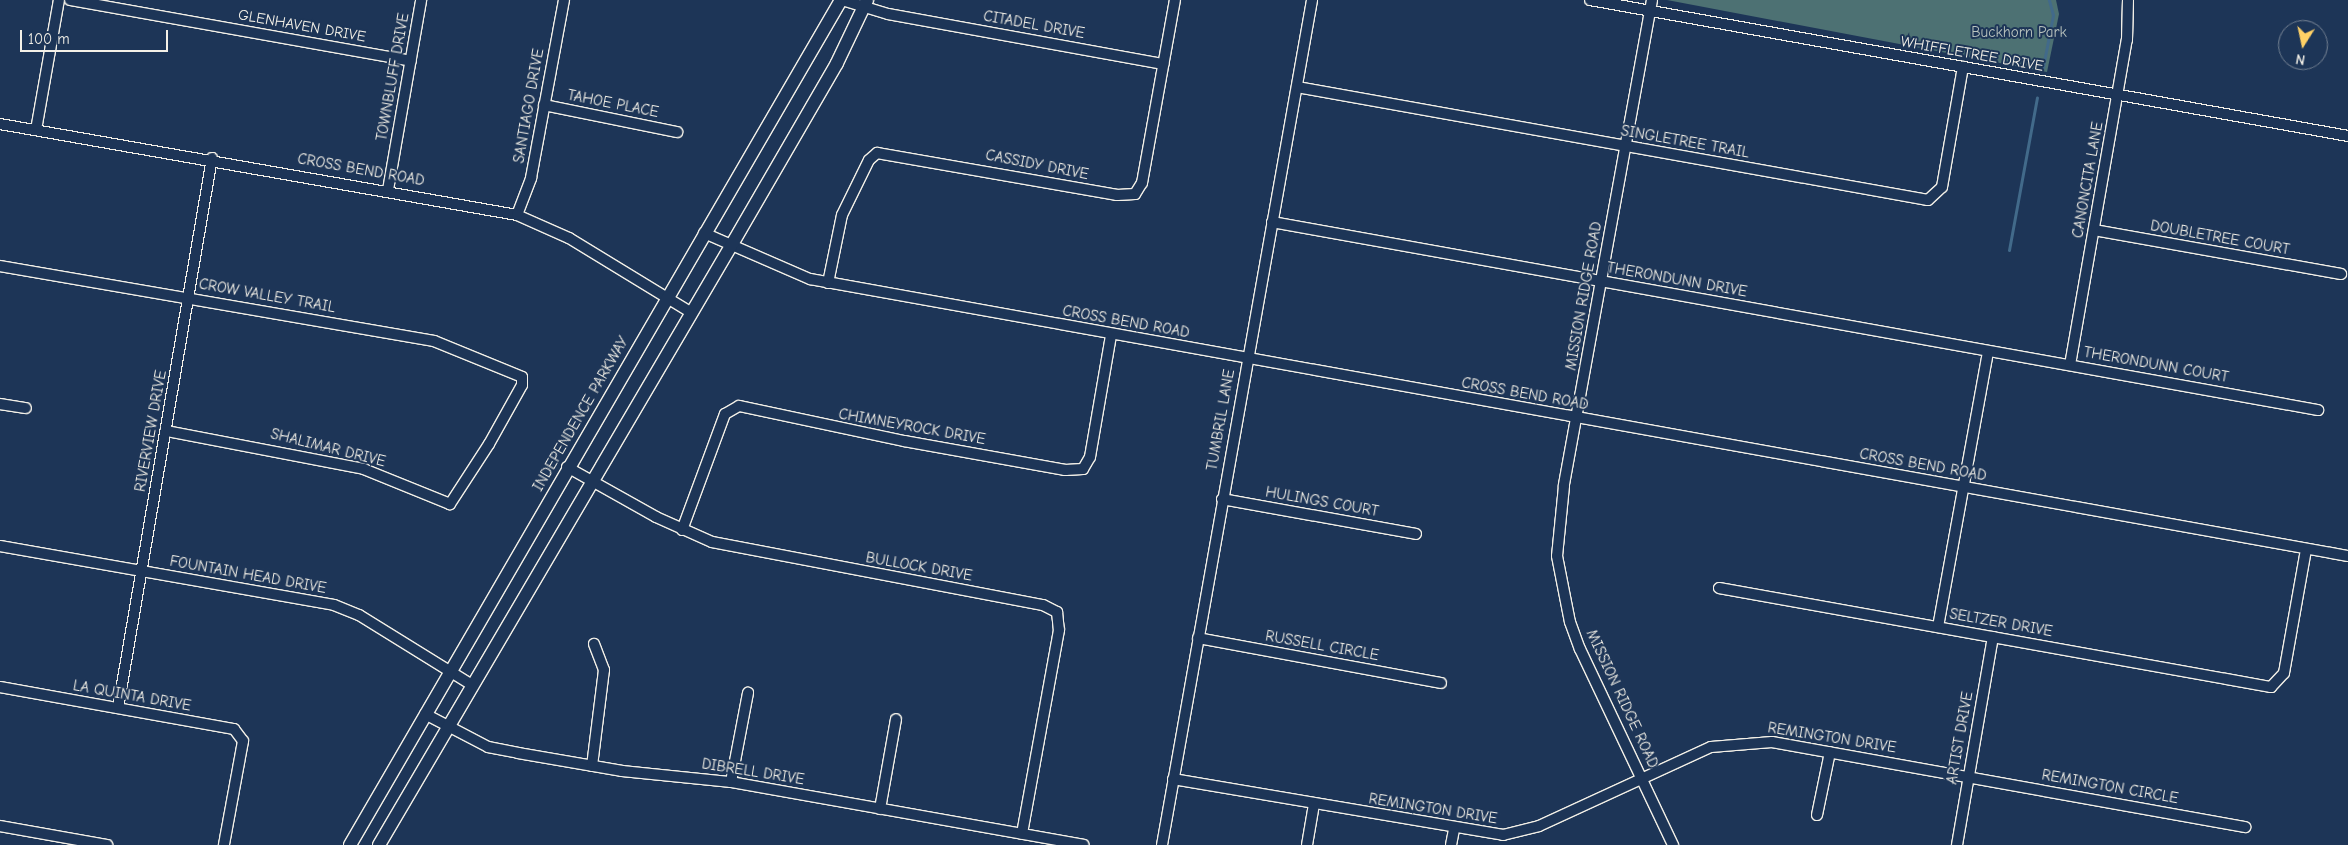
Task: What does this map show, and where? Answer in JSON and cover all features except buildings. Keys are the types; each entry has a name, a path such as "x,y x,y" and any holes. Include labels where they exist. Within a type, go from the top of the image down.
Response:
{"main road":[{"name":"INDEPENDENCE PARKWAY","path":"350,845 425,714 452,672 567,467 704,233 821,41 842,0"},
{"path":"380,845 447,727 731,246 865,4"}],"street":[{"path":"36,130 59,0"},
{"name":"GLENHAVEN DRIVE","path":"70,0 411,61"},
{"name":"TOWNBLUFF DRIVE","path":"388,190 421,0"},
{"name":"SANTIAGO DRIVE","path":"517,215 531,178 564,0"},
{"name":"CITADEL DRIVE","path":"842,0 1164,64"},
{"name":"CASSIDY DRIVE","path":"828,283 842,215 869,160 877,153 1116,195 1135,194 1142,183 1175,0"},
{"name":"TUMBRIL LANE","path":"1162,845 1312,0"},
{"name":"WHIFFLETREE DRIVE","path":"1590,0 1652,5 1963,67 2348,136"},
{"name":"CANONCITA LANE","path":"2070,365 2118,95 2129,24 2128,0"},
{"name":"MISSION RIDGE ROAD","path":"1652,5 1561,508 1560,579 1580,650 1643,778 1673,845"},
{"name":"SINGLETREE TRAIL","path":"1297,87 1928,200 1942,188 1963,67"},
{"name":"TAHOE PLACE","path":"544,106 677,132"},
{"name":"CROSS BEND ROAD","path":"0,124 212,158 517,215 569,238 692,313"},
{"name":"RIVERVIEW DRIVE","path":"118,708 212,158"},
{"name":"THERONDUNN DRIVE","path":"1272,222 1988,351"},
{"name":"DOUBLETREE COURT","path":"2094,230 2341,274"},
{"name":"CROSS BEND ROAD","path":"704,233 793,275 828,283 2348,556"},
{"name":"CROW VALLEY TRAIL","path":"0,266 434,341 522,377"},
{"name":"CHIMNEYROCK DRIVE","path":"682,530 725,414 739,406 914,442 1065,470 1083,469 1090,457 1112,335"},
{"path":"1938,627 1988,351"},
{"name":"THERONDUNN COURT","path":"1988,351 2318,410"},
{"name":"SHALIMAR DRIVE","path":"166,431 364,469 450,504 489,444 522,385 522,377"},
{"path":"0,404 26,408"},
{"name":"BULLOCK DRIVE","path":"567,467 682,530 760,554 1043,605 1057,612 1058,630 1022,834"},
{"name":"HULINGS COURT","path":"1222,499 1416,534"},
{"name":"FOUNTAIN HEAD DRIVE","path":"0,546 334,605 359,616 472,685"},
{"name":"SELTZER DRIVE","path":"1719,588 2262,686 2277,684 2284,673 2306,549"},
{"name":"ARTIST DRIVE","path":"1957,845 1993,637"},
{"name":"RUSSELL CIRCLE","path":"1198,638 1441,682"},
{"path":"592,766 604,670 594,644"},
{"name":"LA QUINTA DRIVE","path":"0,687 234,729 241,736 241,751 224,845"},
{"path":"731,782 748,693"},
{"name":"DIBRELL DRIVE","path":"425,714 488,747 592,766 731,782 1083,845"},
{"path":"880,809 896,719"},
{"name":"REMINGTON DRIVE","path":"1173,779 1454,830 1504,835 1521,832 1688,756 1731,743 1772,742 1969,777"},
{"path":"1818,815 1830,752"},
{"name":"REMINGTON CIRCLE","path":"1969,777 2245,827"},
{"path":"1307,845 1314,804"},
{"path":"0,826 108,845"},
{"path":"1451,845 1454,830"}],"green space":[{"name":"Buckhorn Park","path":"1667,0 2056,0 2059,14 2047,72"}],"waterway":[{"path":"2043,67 2053,15 2049,0"},
{"path":"2009,250 2037,98"}]}
